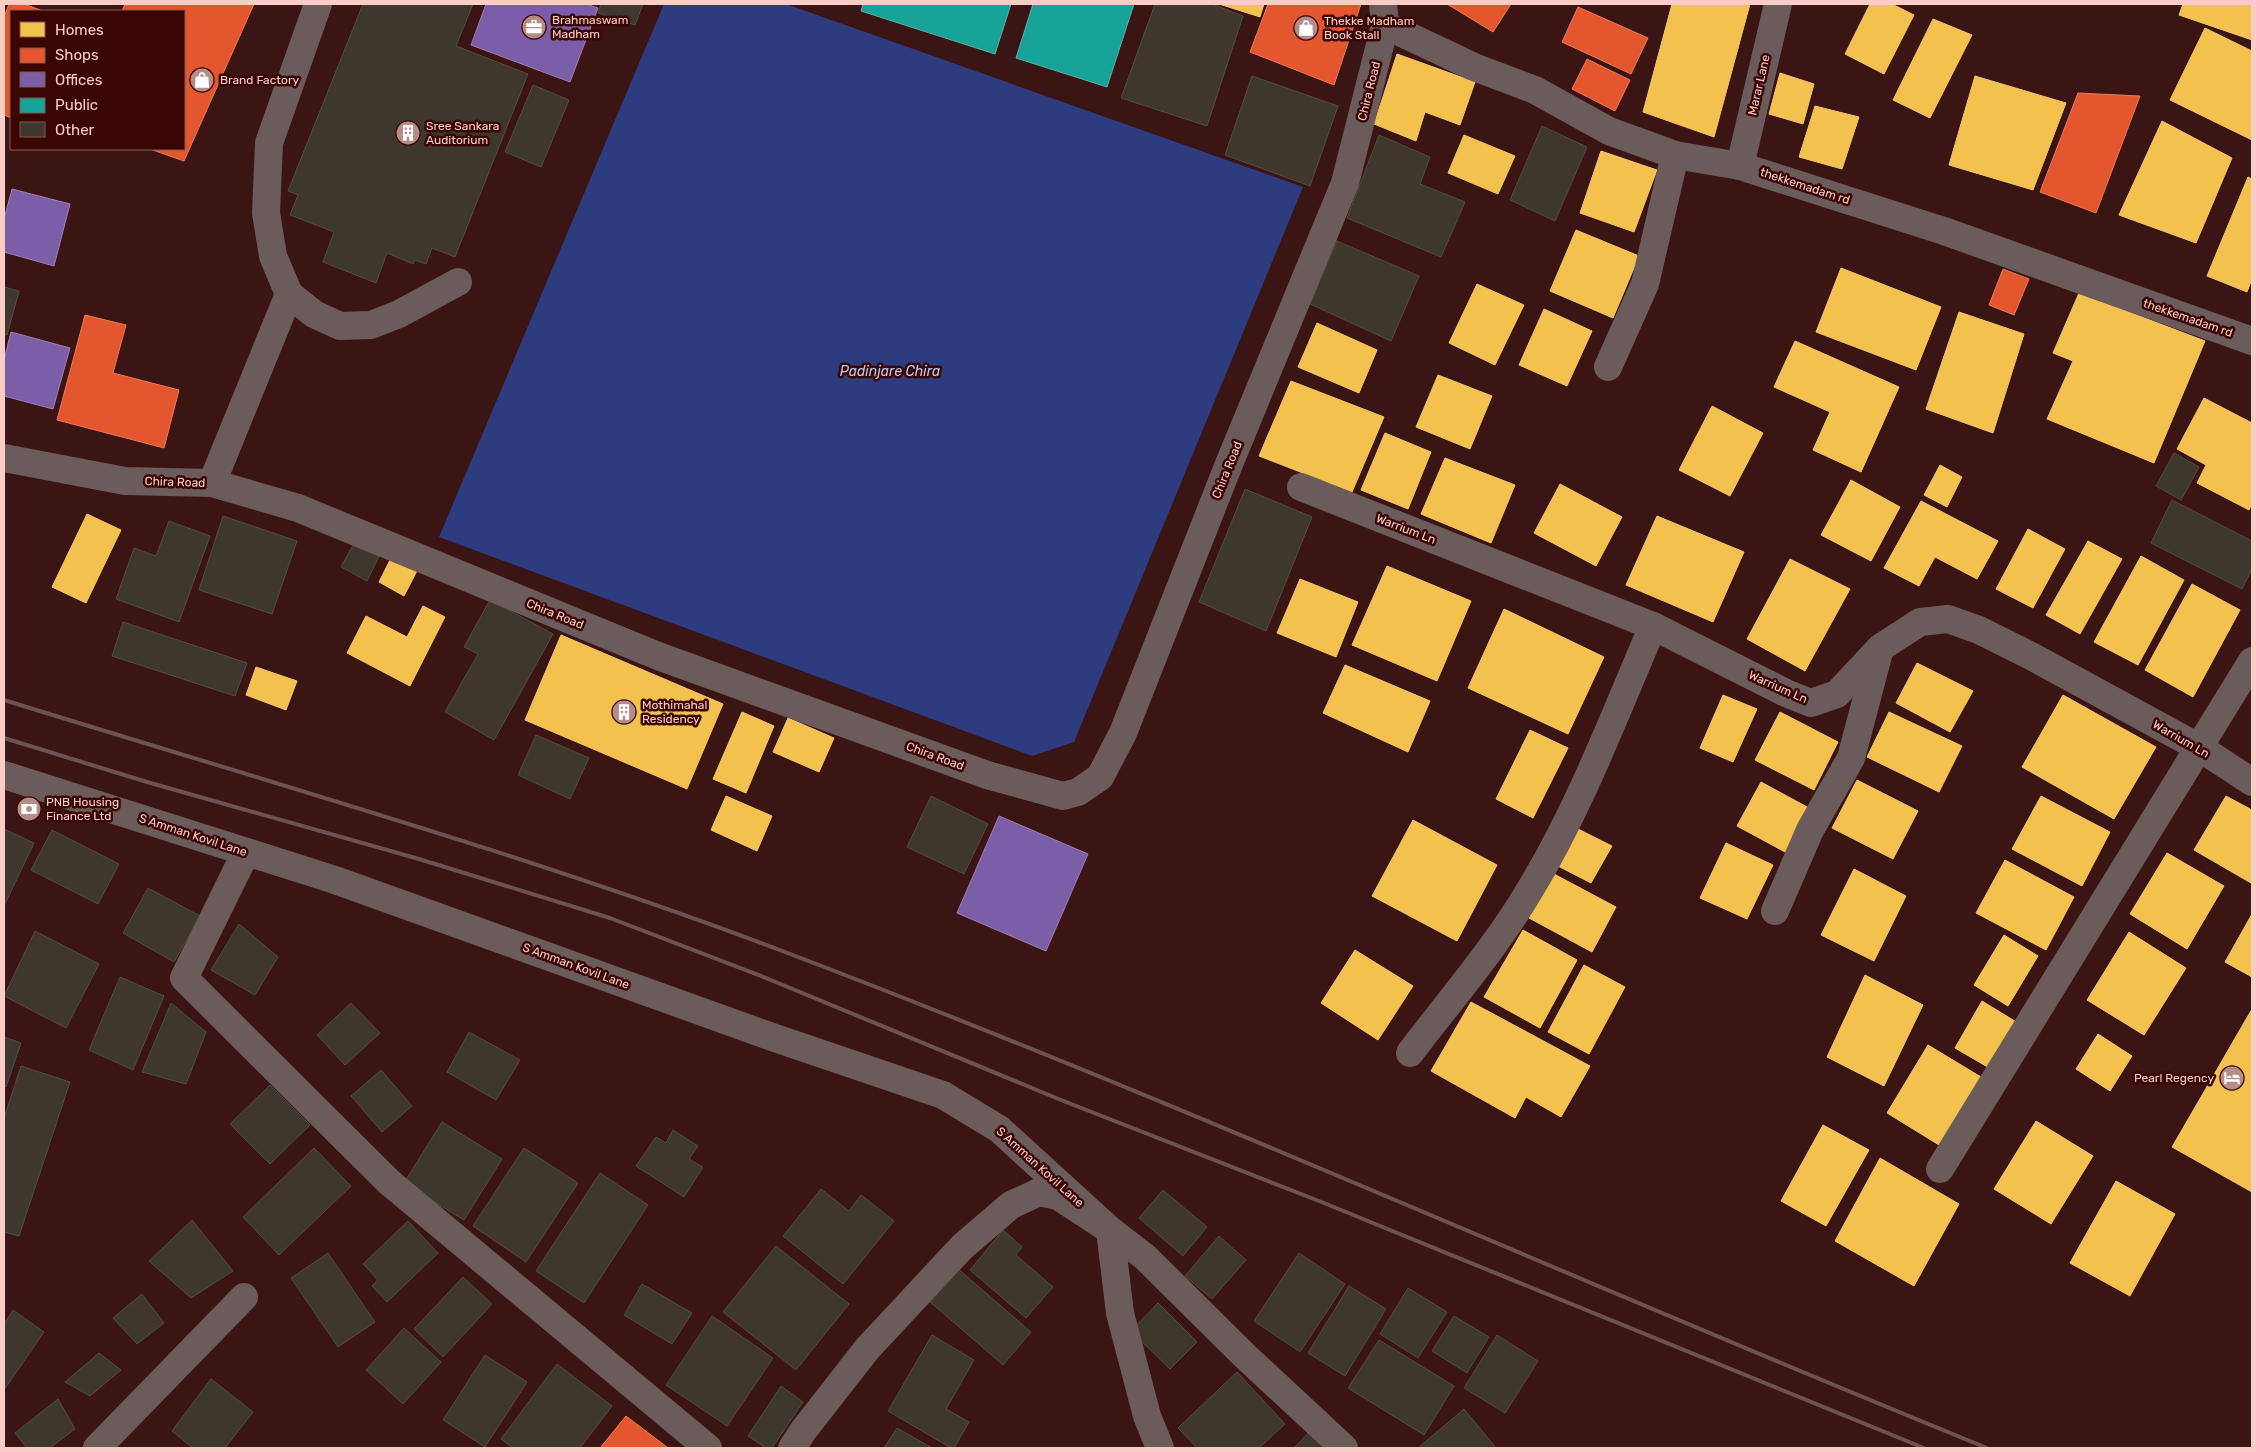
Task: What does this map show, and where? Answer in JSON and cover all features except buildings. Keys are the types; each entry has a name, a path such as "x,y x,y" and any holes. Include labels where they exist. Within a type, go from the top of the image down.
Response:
{"street":[{"path":"318,4 269,143 266,213 273,256 289,294 314,314 340,326 371,325 399,314 458,282"},
{"name":"Marar Lane","path":"1740,166 1778,4"},
{"name":"thekkemadam rd","path":"1384,14 1474,66 1535,90 1609,131 1675,155 1740,166 1944,231 2252,341"},
{"name":"Chira Road","path":"4,458 125,481 212,484 298,508 658,656 987,775 1063,796 1078,792 1100,777 1123,733 1229,464 1346,184 1384,14"},
{"path":"1608,367 1644,284 1675,155"},
{"path":"212,484 289,294"},
{"name":"Warrium Ln","path":"1301,487 1653,626 1788,694 1810,703 1836,694 1880,648 1920,622 1948,619 1979,630 2033,657 2200,748 2252,782"},
{"path":"1410,1053 1485,955 1531,888 1570,817 1653,626"},
{"path":"1775,911 1810,830 1852,758 1880,648"},
{"path":"1940,1169 2252,661"},
{"name":"S Amman Kovil Lane","path":"4,775 344,883 775,1038 943,1095 999,1129 1110,1230"},
{"path":"246,852 184,978 389,1182 708,1448"},
{"path":"792,1448 866,1349 962,1247 1010,1205 1039,1192 1058,1196 1110,1230 1145,1257 1245,1356 1344,1448"},
{"path":"1110,1230 1120,1313 1147,1416 1160,1448"},
{"path":"97,1448 244,1297"}],"water":[{"name":"Padinjare Chira","path":"664,4 786,4 1303,187 1074,742 1032,756 439,537"}],"railway":[{"path":"4,700 494,851 592,883 785,952 1087,1072 1987,1448"},
{"path":"4,738 147,782 419,859 610,918 766,978 1061,1100 1319,1201 1924,1448"}],"place":[{"name":"Brahmaswam Madham","path":"534,27"},
{"name":"Thekke Madham Book Stall","path":"1306,28"},
{"name":"Brand Factory","path":"202,80"},
{"name":"Sree Sankara Auditorium","path":"408,133"},
{"name":"Mothimahal Residency","path":"624,712"},
{"name":"PNB Housing Finance Ltd","path":"29,809"},
{"name":"Pearl Regency","path":"2232,1078"}]}
